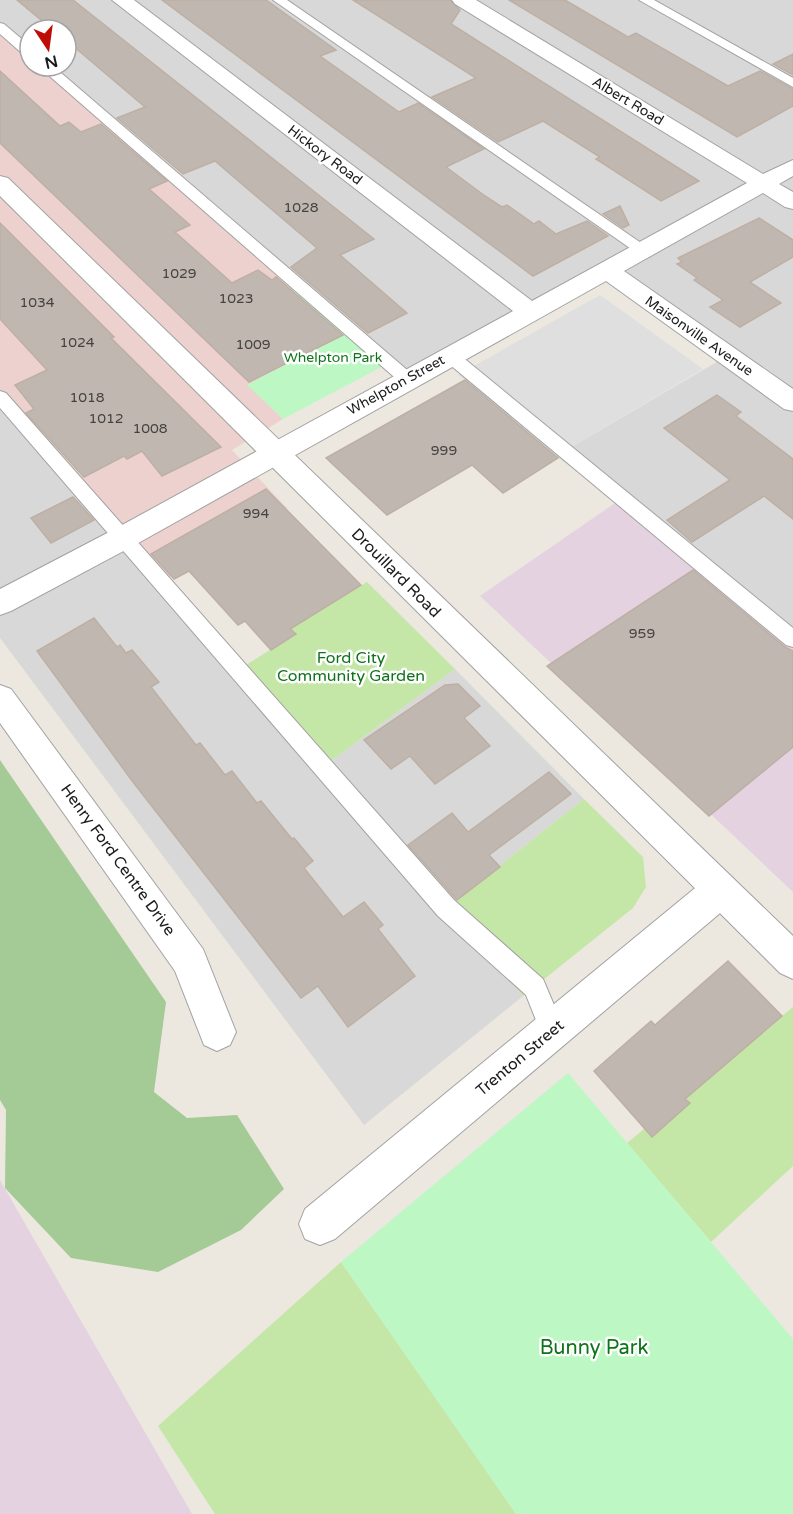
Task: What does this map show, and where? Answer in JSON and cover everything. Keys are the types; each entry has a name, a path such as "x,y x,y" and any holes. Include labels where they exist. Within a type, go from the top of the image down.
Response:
{"street":[{"name":"Hickory Road","path":"122,0 529,311"},
{"name":"Albert Road","path":"462,0 793,202"},
{"name":"Whelpton Street","path":"0,603 123,538 449,355 793,167"},
{"name":"Drouillard Road","path":"0,183 719,891 793,961"},
{"name":"Maisonville Avenue","path":"606,270 793,402"},
{"name":"Henry Ford Centre Drive","path":"0,698 190,961 217,1032"},
{"name":"Trenton Street","path":"320,1224 719,891"}],"lane":[{"path":"279,0 642,250"},
{"path":"645,0 793,83"},
{"path":"0,27 18,43"},
{"path":"59,78 407,379"},
{"path":"449,355 793,639"},
{"path":"0,397 446,908 535,987 552,1031"}],"shaded area":[{"path":"0,0 793,0 793,646 618,501 556,456 727,356 606,270 407,379 59,78 78,78 78,18 18,18 18,43 0,27"},
{"path":"0,22 18,38 18,78 64,78 300,286 302,356 248,385 283,419 232,450 287,508 162,582 0,402"},
{"path":"600,295 703,369 556,456 458,375"},
{"path":"0,397 323,767 455,669 584,799 446,908 523,996 364,1125 0,638"},
{"path":"618,501 793,646 793,892 480,596"},
{"path":"0,1180 192,1514 0,1514"}],"green space":[{"name":"Whelpton Park","path":"300,286 389,363 283,419 247,385 301,356 248,309"},
{"name":"Ford City Community Garden","path":"367,582 455,669 323,767 238,670 295,634 290,629"},
{"path":"0,760 166,1002 154,1092 187,1118 237,1115 284,1189 241,1230 158,1272 71,1258 5,1188 6,1110 0,1100"},
{"path":"584,799 643,857 646,887 633,908 523,996 446,908"},
{"path":"793,1007 793,1166 711,1242 627,1143"},
{"name":"Bunny Park","path":"568,1073 793,1339 793,1514 516,1514 341,1262"},
{"path":"341,1262 516,1514 215,1514 158,1426"}],"building":[{"path":"17,0 73,0 374,239 340,255 407,313 368,333 291,267 317,248 215,161 183,174 117,118 145,107 78,50 78,18 39,18"},
{"path":"162,0 266,0 336,50 320,56 399,112 418,103 484,149 446,167 485,196 502,207 507,205 534,224 539,221 556,234 587,221 608,236 533,276"},
{"path":"353,0 450,0 460,10 451,24 699,181 661,201 596,159 600,157 543,121 498,142 432,97 476,78"},
{"path":"509,0 565,0 628,37 636,33 728,86 760,71 793,89 793,106 737,137"},
{"path":"793,54 793,75 773,64"},
{"path":"0,71 60,126 69,122 81,132 101,124 167,181 149,189 190,225 175,232 232,283 258,270 272,280 276,277 343,335 249,382 0,143"},
{"path":"620,206 629,225 623,228 603,214"},
{"path":"759,218 793,240 793,257 750,282 781,303 740,327 710,307 723,300 694,280 697,278 677,264 682,262 678,258"},
{"path":"0,223 221,447 162,476 142,451 127,459 124,456 84,477 26,413 34,409 15,385 47,370 0,319"},
{"path":"465,380 558,458 503,493 472,465 387,515 326,458"},
{"path":"717,395 741,412 736,416 793,459 793,519 764,496 692,542 667,520 730,480 664,428"},
{"path":"266,489 361,585 290,629 296,634 271,650 245,621 238,625 189,571 174,579 151,554"},
{"path":"73,497 94,520 51,543 31,518"},
{"path":"693,570 785,647 793,651 793,747 709,816 547,666"},
{"path":"94,618 117,647 120,645 126,653 132,650 159,682 151,687 196,745 200,743 225,775 232,771 257,803 261,801 292,839 294,838 313,861 304,868 343,917 364,902 383,925 378,929 415,976 348,1027 318,986 301,998 133,782 37,651"},
{"path":"458,684 480,706 464,718 490,746 435,784 410,756 391,769 364,740 445,685"},
{"path":"549,772 571,794 489,855 500,867 457,900 408,845 452,813 468,832"},
{"path":"728,961 782,1016 685,1099 690,1103 652,1137 594,1071 651,1021 655,1025"}]}
